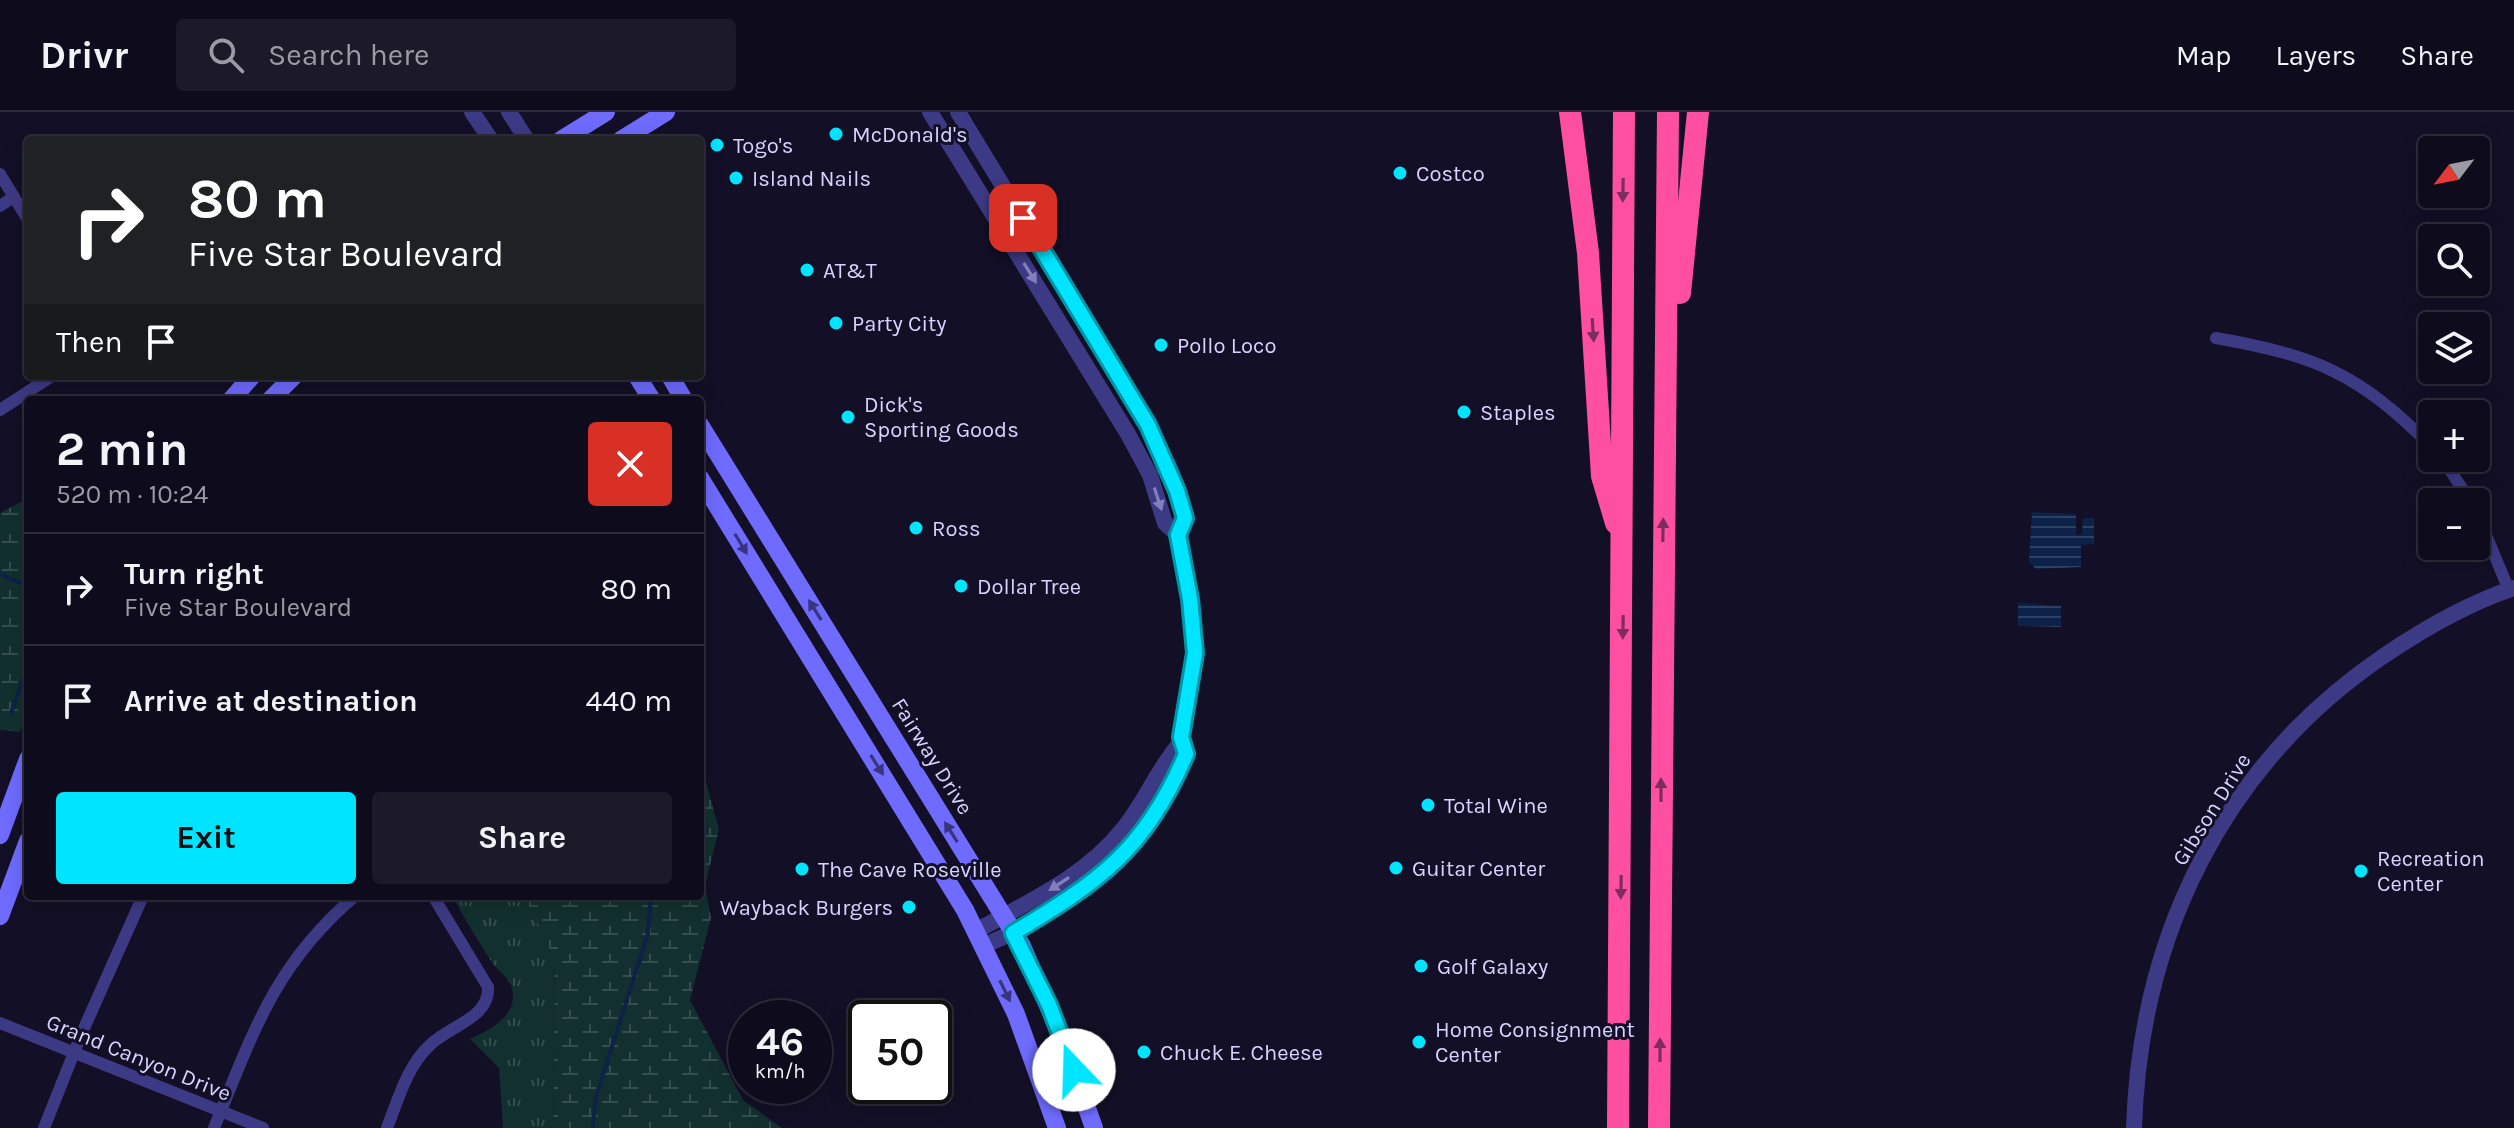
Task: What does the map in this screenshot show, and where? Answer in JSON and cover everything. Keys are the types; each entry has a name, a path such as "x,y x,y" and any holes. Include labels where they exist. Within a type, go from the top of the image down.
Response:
{"highway":[{"path":"1570,112 1588,253 1602,476 1624,549"},
{"path":"1618,1128 1624,549 1621,282 1624,112"},
{"path":"1659,1128 1668,112"},
{"path":"1667,369 1679,306 1698,112"}],"main road":[{"path":"567,136 606,112"},
{"path":"627,136 666,112"},
{"path":"234,396 248,380"},
{"path":"274,396 290,380"},
{"name":"Fairway Drive","path":"704,431 1013,933 1049,1005 1094,1128"},
{"path":"704,484 943,871 979,938 1027,1041 1057,1128"},
{"path":"719,508 742,493"},
{"path":"0,835 24,770"},
{"path":"0,916 24,852"}],"street":[{"path":"472,112 488,136"},
{"path":"509,112 524,136"},
{"path":"958,112 1148,425 1173,479 1185,518 1178,535 1189,587 1195,653 1181,742 1141,805 1105,848 1066,881 1003,916 979,938"},
{"path":"934,113 1128,434 1150,475 1165,523 1178,535"},
{"path":"0,174 24,213"},
{"path":"0,206 14,197"},
{"path":"2216,338 2273,348 2330,367 2381,399 2418,434"},
{"path":"0,410 46,380"},
{"path":"2490,542 2511,589"},
{"name":"Gibson Drive","path":"2134,1128 2135,1072 2149,996 2170,925 2208,846 2249,782 2303,720 2361,672 2431,624 2511,589"},
{"path":"979,938 1013,933 1087,888 1134,844 1173,784 1186,754 1181,742"},
{"path":"44,1128 141,900"},
{"path":"214,1128 261,1013 285,970 315,933 351,900"},
{"path":"387,1128 406,1080 429,1045 483,1009 489,998 488,987 435,900"},
{"name":"Grand Canyon Drive","path":"0,1023 263,1128"}],"green space":[{"path":"24,500 24,720 20,732 0,730 0,513"},
{"path":"704,775 719,829 705,886 711,918 690,1000 728,1072 728,1104 749,1104 782,1128 553,1128 555,959 517,900 704,900"},
{"path":"454,900 526,900 555,959 553,1128 503,1128 499,1068 470,1039 495,1026 512,1004 511,985 491,961"}],"water":[{"path":"2032,512 2076,514 2076,535 2082,534 2083,518 2094,518 2094,544 2081,545 2081,567 2036,569 2029,562"},
{"path":"2018,603 2061,606 2061,627 2018,626"}],"waterway":[{"path":"0,574 24,584"},
{"path":"11,713 24,677"},
{"path":"593,1128 595,1100 648,933 651,900"}],"place":[{"name":"McDonald's","path":"836,134"},
{"name":"Togo's","path":"717,145"},
{"name":"Costco","path":"1400,173"},
{"name":"Island Nails","path":"736,178"},
{"name":"AT&T","path":"807,270"},
{"name":"Party City","path":"836,323"},
{"name":"Pollo Loco","path":"1161,345"},
{"name":"Staples","path":"1464,412"},
{"name":"Dick's Sporting Goods","path":"848,417"},
{"name":"Ross","path":"916,528"},
{"name":"Dollar Tree","path":"961,586"},
{"name":"Total Wine","path":"1428,805"},
{"name":"Guitar Center","path":"1396,868"},
{"name":"The Cave Roseville","path":"802,869"},
{"name":"Recreation Center","path":"2361,871"},
{"name":"Wayback Burgers","path":"909,907"},
{"name":"Golf Galaxy","path":"1421,966"},
{"name":"Home Consignment Center","path":"1419,1042"},
{"name":"Chuck E. Cheese","path":"1144,1052"}],"route":[{"path":"1023,218 1148,425 1168,467 1185,518 1178,535 1194,628 1193,680 1181,737 1186,754 1158,812 1134,844 1095,882 1013,933 1049,1005 1074,1070"}]}
